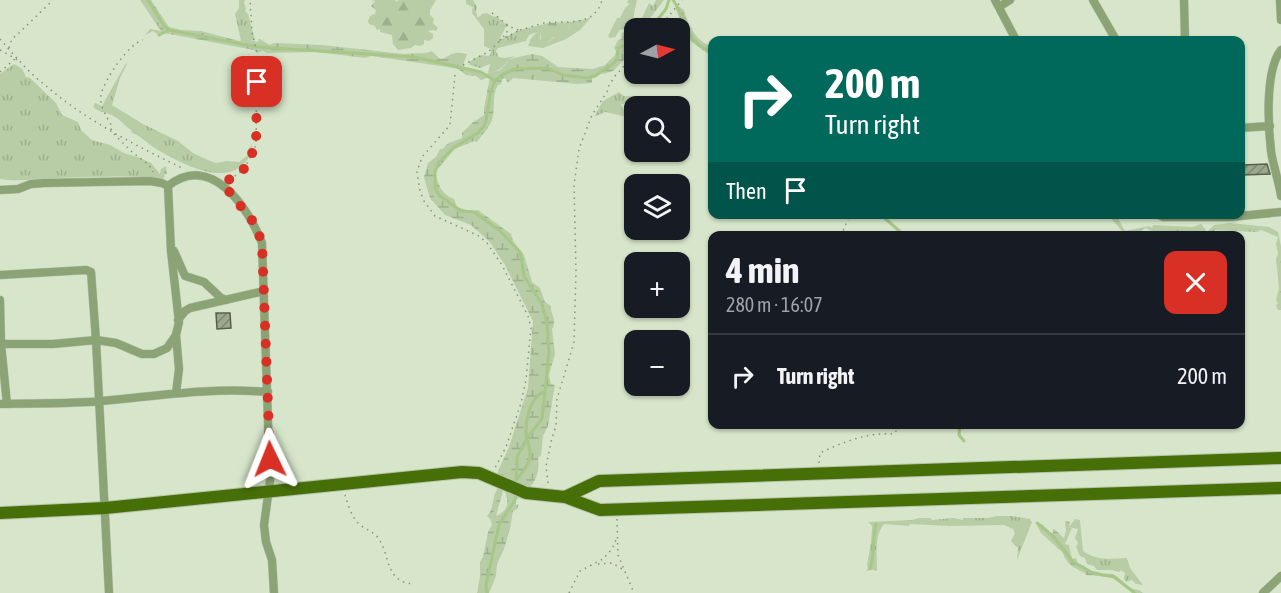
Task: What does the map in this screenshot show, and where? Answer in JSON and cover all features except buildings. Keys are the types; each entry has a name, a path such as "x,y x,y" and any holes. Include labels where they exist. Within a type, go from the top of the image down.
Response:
{"main road":[{"path":"565,497 599,481 1281,458"},
{"path":"0,513 105,508 462,472 479,473 526,493 565,497 600,510 1281,488"}],"street":[{"path":"1010,0 997,3 1014,36"},
{"path":"1093,0 1114,36"},
{"path":"1184,0 1185,36"},
{"path":"1280,0 1281,20"},
{"path":"1281,50 1274,58 1271,70 1270,126 1271,152 1281,196"},
{"path":"1245,128 1270,126"},
{"path":"0,190 18,189 44,183 137,181 165,185 182,178 207,176 223,184 255,224 262,243 268,392 270,481 264,525 266,542 272,560 274,593"},
{"path":"165,185 178,320 176,393"},
{"path":"1245,215 1281,212"},
{"path":"171,242 185,276 204,282 226,300"},
{"path":"0,275 86,270 91,272 109,593"},
{"path":"178,320 190,308 264,291"},
{"path":"0,300 4,404 99,402 176,393 268,392"},
{"path":"1,344 53,344 96,340 116,343 142,354 154,354 167,348 176,335"},
{"path":"1263,593 1281,576"}],"path":[{"path":"9,49 12,39 53,0"},
{"path":"223,184 245,168 256,145 257,53 252,32 250,0"},
{"path":"500,40 520,30 545,23 587,19 597,13 602,0"},
{"path":"667,18 682,0"},
{"path":"492,13 510,28 520,30"},
{"path":"463,65 488,52 507,33 507,25"},
{"path":"0,39 45,86 133,144 197,175"},
{"path":"143,40 132,44 101,95 105,115 112,126 111,130 132,152 149,165 156,178 165,185"},
{"path":"0,50 19,60"},
{"path":"0,72 15,58"},
{"path":"550,496 546,470 548,455 556,426 557,399 574,342 576,271 574,171 579,149 592,115 615,76 624,66"},
{"path":"455,75 450,125 422,157 417,172 420,191 435,216 479,236 487,243 502,265 530,324 526,380 521,403 494,479"},
{"path":"818,474 820,453 861,437 882,433 894,434 896,429"},
{"path":"342,484 353,515 360,524 376,535 397,579 404,583 414,584"},
{"path":"617,509 618,555 634,593"},
{"path":"569,593 580,571 597,564 609,554 617,539"},
{"path":"597,564 612,563 625,570"}],"green space":[{"path":"140,0 151,0 169,27 181,30 201,31 239,41 245,39 258,42 259,39 270,45 274,43 322,45 404,54 432,51 442,59 462,53 467,54 463,65 465,68 485,74 500,70 510,59 532,54 542,56 558,67 593,69 605,65 615,55 614,48 618,40 624,38 624,60 613,71 603,74 600,72 592,77 592,83 578,84 513,78 508,83 505,78 502,79 496,89 493,116 487,129 477,142 474,141 455,149 435,172 441,188 454,199 457,207 470,211 478,210 511,234 513,241 524,255 532,282 540,288 545,302 551,306 554,320 552,329 555,354 549,375 551,384 555,385 548,426 543,436 541,455 538,458 538,471 534,482 516,500 516,505 519,504 513,511 510,529 489,593 477,593 480,562 492,525 487,516 498,488 503,491 496,516 502,513 507,505 506,495 498,480 498,471 509,447 528,388 533,321 505,265 489,241 471,225 445,215 430,198 424,177 428,163 436,157 440,149 462,138 462,133 484,115 490,77 481,80 476,76 466,75 458,69 371,56 365,58 317,52 267,53 263,51 257,53 254,50 164,33 159,35 153,31 145,35 150,29 161,31"},
{"path":"239,0 245,0 245,11 248,14 255,40 241,41 235,14 239,8"},
{"path":"371,0 395,0 397,2 398,0 436,0 430,10 430,15 438,28 436,31 428,31 433,34 433,38 429,41 424,40 424,44 420,46 415,45 398,50 393,44 392,35 380,32 380,29 377,30 375,26 369,24 370,16 375,14 376,10 371,6 375,1"},
{"path":"466,0 473,0 477,7 478,18 487,13 496,16 507,25 499,40 520,30 549,23 541,30 540,39 547,44 555,37 563,35 570,22 592,16 580,30 566,39 543,48 528,46 531,38 537,32 529,35 526,41 498,48 496,51 499,57 515,56 497,70 488,73 490,64 480,68 470,65 469,62 481,55 489,56 491,49 484,46 484,29 472,13 473,7 466,4"},
{"path":"628,0 637,0 633,18 624,18 624,29 620,30 615,37 610,38 608,36 617,18 620,18 630,4 627,3"},
{"path":"656,0 664,0 650,18 642,18 649,3 653,6"},
{"path":"678,6 684,10 687,18 679,18 676,10"},
{"path":"570,22 566,33 560,40 554,37 547,44 541,43 541,30 549,23"},
{"path":"690,25 697,37 708,45 708,54 690,40"},
{"path":"126,63 112,105 143,124 178,141 193,153 216,163 239,162 248,155 252,144 249,156 245,162 239,168 226,173 194,168 156,149 132,133 117,118 93,107 95,103 102,106"},
{"path":"14,64 56,103 62,115 78,122 81,130 92,140 110,145 151,163 160,174 161,169 166,166 165,177 158,180 118,176 0,179 0,74"},
{"path":"619,92 624,96 624,104 621,104 624,116 605,112 594,117 603,101"},
{"path":"1112,219 1118,219 1125,231 1121,230"},
{"path":"1230,223 1269,227 1278,232 1281,246 1281,310 1278,310 1276,305 1279,288 1276,259 1278,237 1261,230 1257,232 1208,231 1214,225"},
{"path":"1201,224 1206,230 1151,231 1146,228 1140,231 1125,231 1149,226 1152,228 1153,225 1193,227"},
{"path":"997,516 1030,519 1032,522 1017,560 1018,548 1011,541 1015,533 1013,529 1004,525 884,524 877,540 877,571 870,569 866,572 872,531 872,526 868,522 919,518 963,520 963,518"},
{"path":"1075,519 1080,520 1083,551 1099,558 1127,558 1130,568 1143,585 1136,584 1132,580 1126,582 1125,573 1121,570 1119,572 1097,570 1094,566 1087,564 1076,547 1078,543 1075,538 1078,529 1069,527"},
{"path":"1065,521 1070,522 1069,527 1072,528 1065,544 1069,545 1072,559 1076,558 1078,564 1092,572 1115,575 1130,588 1143,593 1132,593 1114,578 1086,575 1075,568 1066,560 1063,553 1041,533 1037,525 1042,524 1051,533 1054,529 1064,538"}],"waterway":[{"path":"148,0 164,26 169,30 257,47 414,57 481,72 495,81"},
{"path":"659,18 669,0"},
{"path":"673,0 691,36 708,50"},
{"path":"159,35 169,30"},
{"path":"516,484 517,457 527,438 542,419 549,353 547,324 542,304 524,276 520,252 500,231 474,212 461,211 439,195 435,188 435,172 439,162 453,148 478,133 483,127 491,91 495,81 503,74 515,69 547,68 563,75 588,78 614,63 617,59 618,48 624,46"},
{"path":"886,219 899,231"},
{"path":"517,479 530,458 526,433 529,412 534,400 543,392"},
{"path":"960,429 959,435 964,441"},
{"path":"487,593 486,585 499,525 515,500 516,493"},
{"path":"1037,523 1054,537 1073,562 1093,573 1114,577 1135,593"},
{"path":"870,569 876,524"}],"route":[{"path":"257,82 256,145 245,168 223,184 255,224 262,243 270,459"}]}
